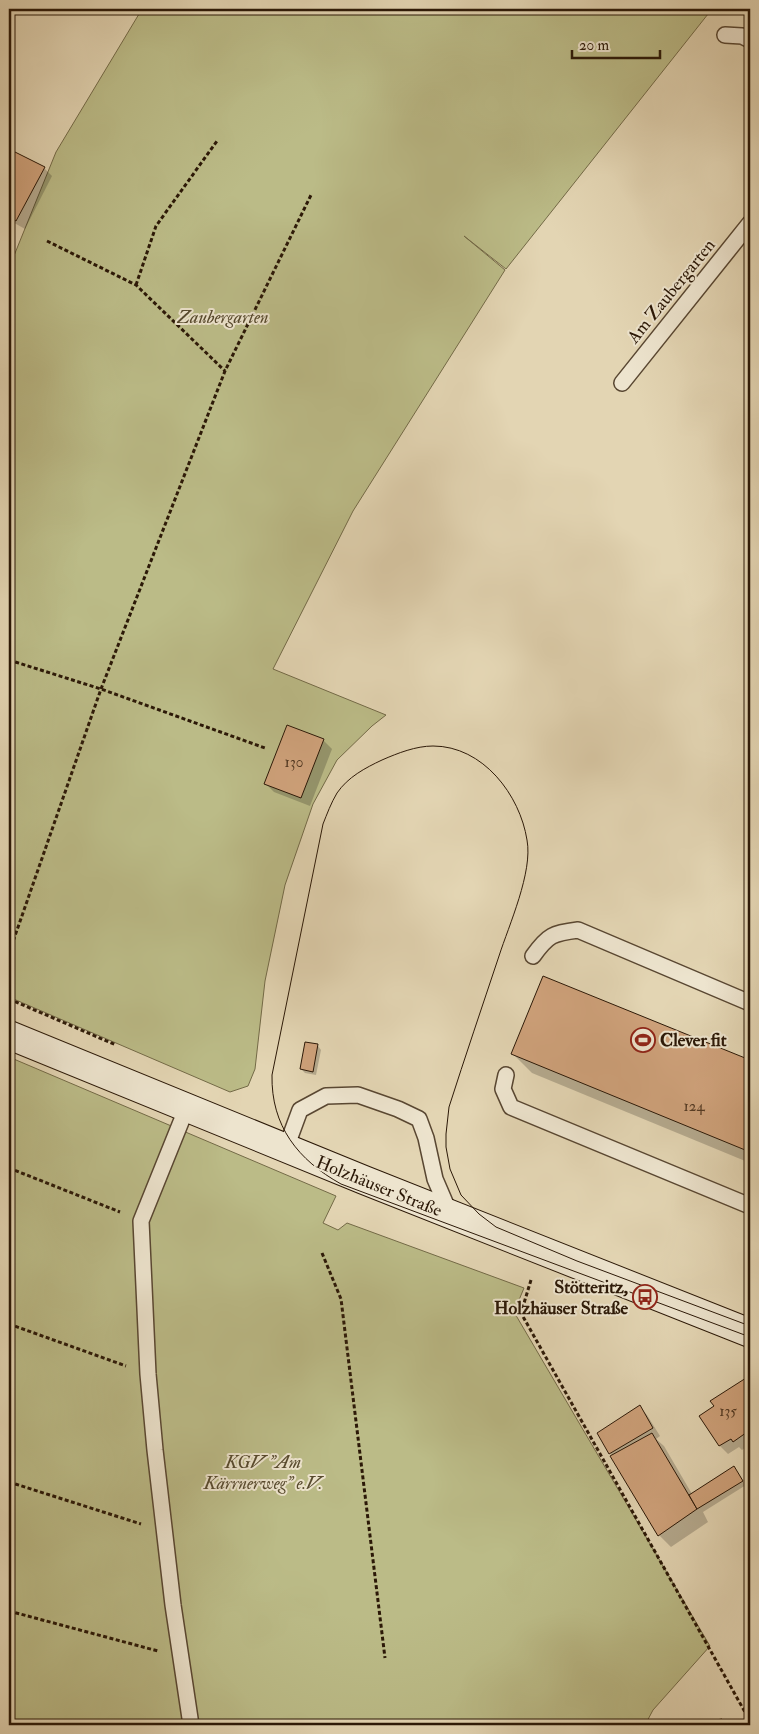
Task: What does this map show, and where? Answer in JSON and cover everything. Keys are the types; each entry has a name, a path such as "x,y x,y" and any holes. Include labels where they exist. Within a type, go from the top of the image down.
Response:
{"main road":[{"name":"Holzhäuser Straße","path":"9,1035 450,1214 750,1333"}],"lane":[{"path":"725,35 742,36 750,40"},
{"name":"Am Zaubergarten","path":"622,383 750,223"},
{"path":"533,956 541,944 556,933 578,930 750,1002"},
{"path":"506,1075 503,1089 511,1107 750,1206"},
{"path":"286,1148 300,1110 326,1096 358,1095 398,1109 419,1119 426,1138 435,1179 450,1214"},
{"path":"187,1107 141,1221 148,1374 163,1531 191,1725"}],"path":[{"path":"136,285 156,226 217,141"},
{"path":"9,953 101,689 225,371 312,193"},
{"path":"47,241 136,285 225,371"},
{"path":"9,660 101,689 265,748"},
{"path":"9,1168 141,1221"},
{"path":"322,1253 341,1298 385,1658"},
{"path":"532,1280 520,1313 750,1720"},
{"path":"9,1324 148,1374"},
{"path":"9,1482 163,1531"},
{"path":"9,1611 180,1657"}],"green space":[{"name":"Zaubergarten","path":"142,9 712,9 506,269 464,236 505,270 353,511 273,669 386,715 337,760 313,804 285,885 265,981 255,1069 248,1086 230,1092 9,997 9,268 56,152"},
{"name":"KGV \"Am Kärrnerweg\" e.V.","path":"9,1057 336,1196 323,1223 338,1230 347,1223 524,1288 514,1312 710,1646 653,1710 645,1725 9,1725"}],"building":[{"path":"13,151 45,167 16,221 9,217 9,158"},
{"path":"287,725 324,739 301,798 264,784"},
{"path":"543,976 750,1060 750,1152 511,1054"},
{"path":"305,1042 318,1044 313,1072 300,1069"},
{"path":"746,1378 750,1385 750,1430 733,1442 731,1439 719,1446 699,1416 714,1406 710,1401"},
{"path":"640,1405 653,1428 609,1454 597,1433"},
{"path":"652,1433 697,1509 658,1536 610,1456"},
{"path":"734,1466 743,1481 697,1509 689,1495"},
{"path":"722,1719 723,1725 686,1725"}],"tram line":[{"path":"750,1326 577,1261 496,1227 479,1214 461,1195 450,1169 446,1147 449,1107 523,883 528,853 523,823 507,790 496,776 468,754 451,748 427,746 401,752 369,766 357,774 341,787 323,824 272,1075 276,1110 290,1140 312,1164 341,1184 750,1337"}],"place":[{"name":"Clever fit","path":"643,1040"},
{"name":"Stötteritz, Holzhäuser Straße","path":"645,1297"}]}
